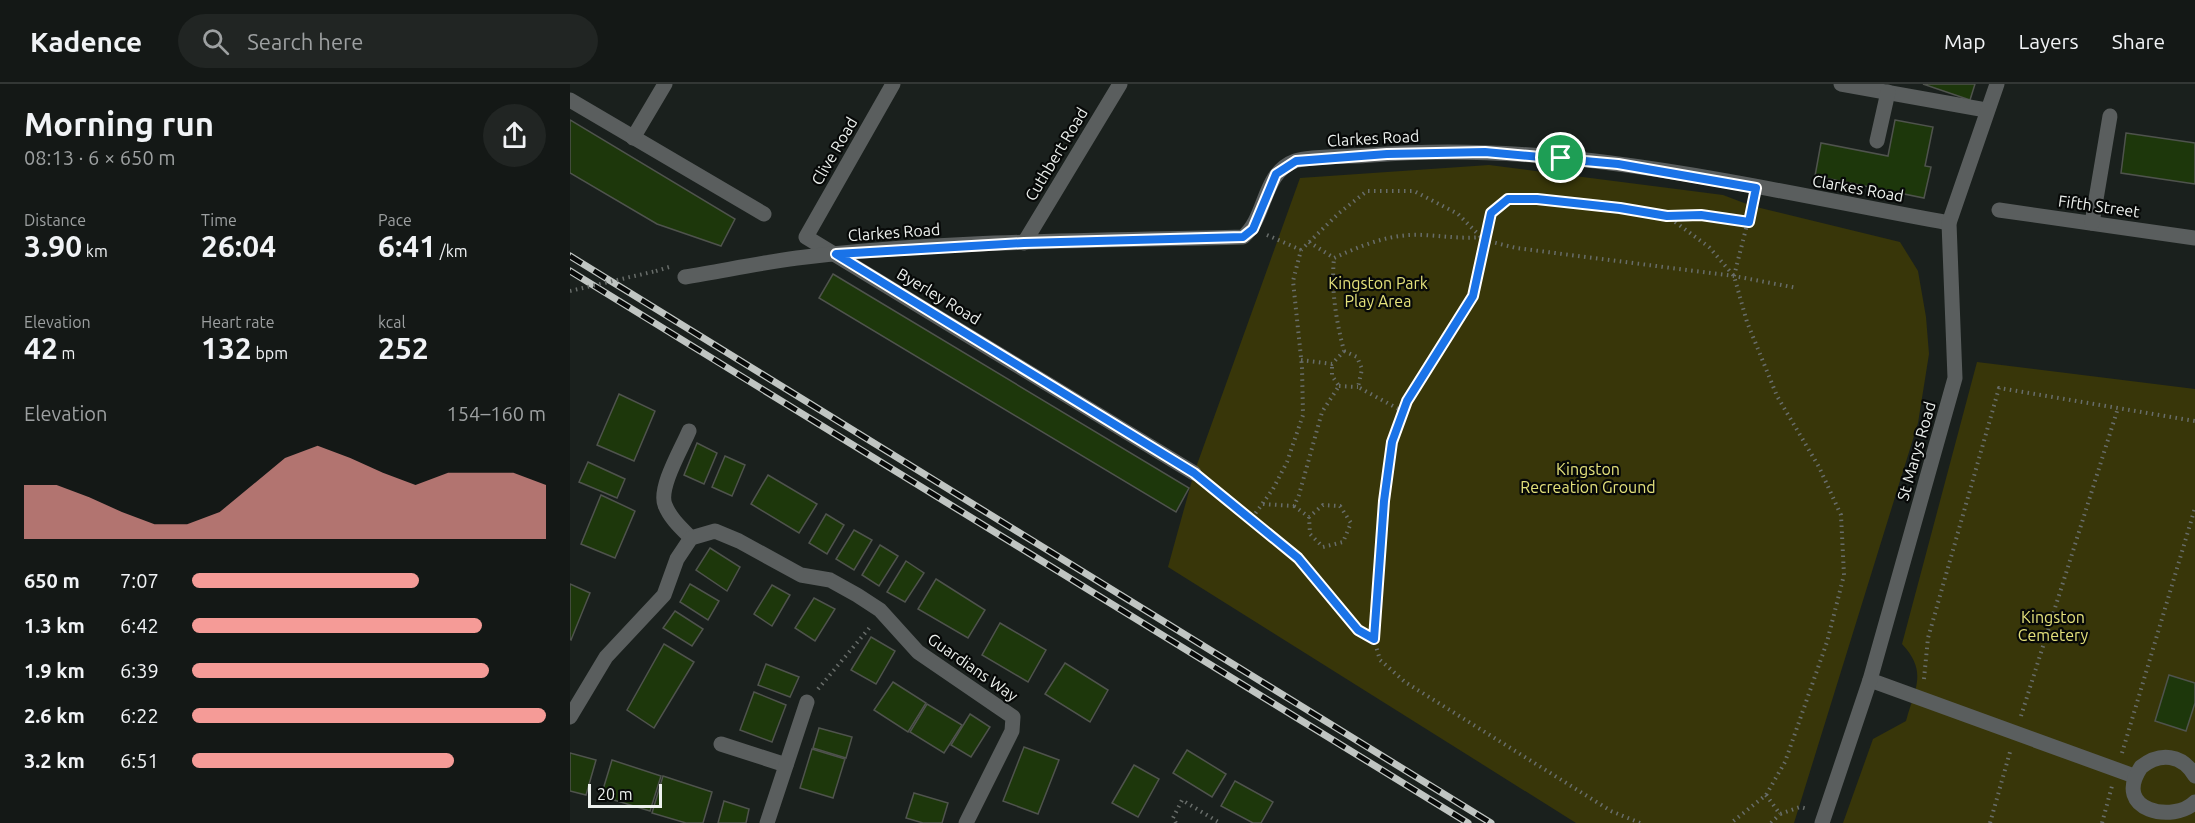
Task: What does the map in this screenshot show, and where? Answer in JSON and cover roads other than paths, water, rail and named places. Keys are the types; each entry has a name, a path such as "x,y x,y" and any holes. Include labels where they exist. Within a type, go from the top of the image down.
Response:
{"street":[{"path":"633,138 665,84"},
{"name":"Clive Road","path":"806,237 893,84"},
{"name":"Cuthbert Road","path":"1024,243 1119,84"},
{"path":"1841,84 1986,110"},
{"name":"St Marys Road","path":"1822,823 1870,680 1955,378 1949,223 1986,110 1997,84"},
{"path":"1877,141 1888,92"},
{"path":"570,100 764,214"},
{"path":"2092,224 2110,116"},
{"name":"Clarkes Road","path":"685,277 836,254 1024,243 1243,237 1253,229 1276,174 1296,161 1387,154 1485,152 1618,164 1949,223"},
{"name":"Fifth Street","path":"1999,210 2195,238"},
{"name":"Byerley Road","path":"806,237 1194,473"},
{"path":"570,717 606,657 664,595 677,559 691,538 670,516 663,503 666,483 689,431"},
{"name":"Guardians Way","path":"691,538 715,531 739,540 801,575 830,580 880,610 918,652 1013,717 1012,731 966,823"},
{"path":"1870,680 2134,776"},
{"path":"767,823 807,702"},
{"path":"721,744 786,765"},
{"path":"2195,776 2182,761 2161,756 2141,766 2134,776 2133,798 2146,816 2156,821 2178,820 2195,802"}],"railway":[{"path":"570,256 1491,823"},
{"path":"570,271 1468,823"}],"park label":[{"name":"Kingston Park Play Area","path":"1378,292"},
{"name":"Kingston Recreation Ground","path":"1588,478"},
{"name":"Kingston Cemetery","path":"2053,626"}]}
